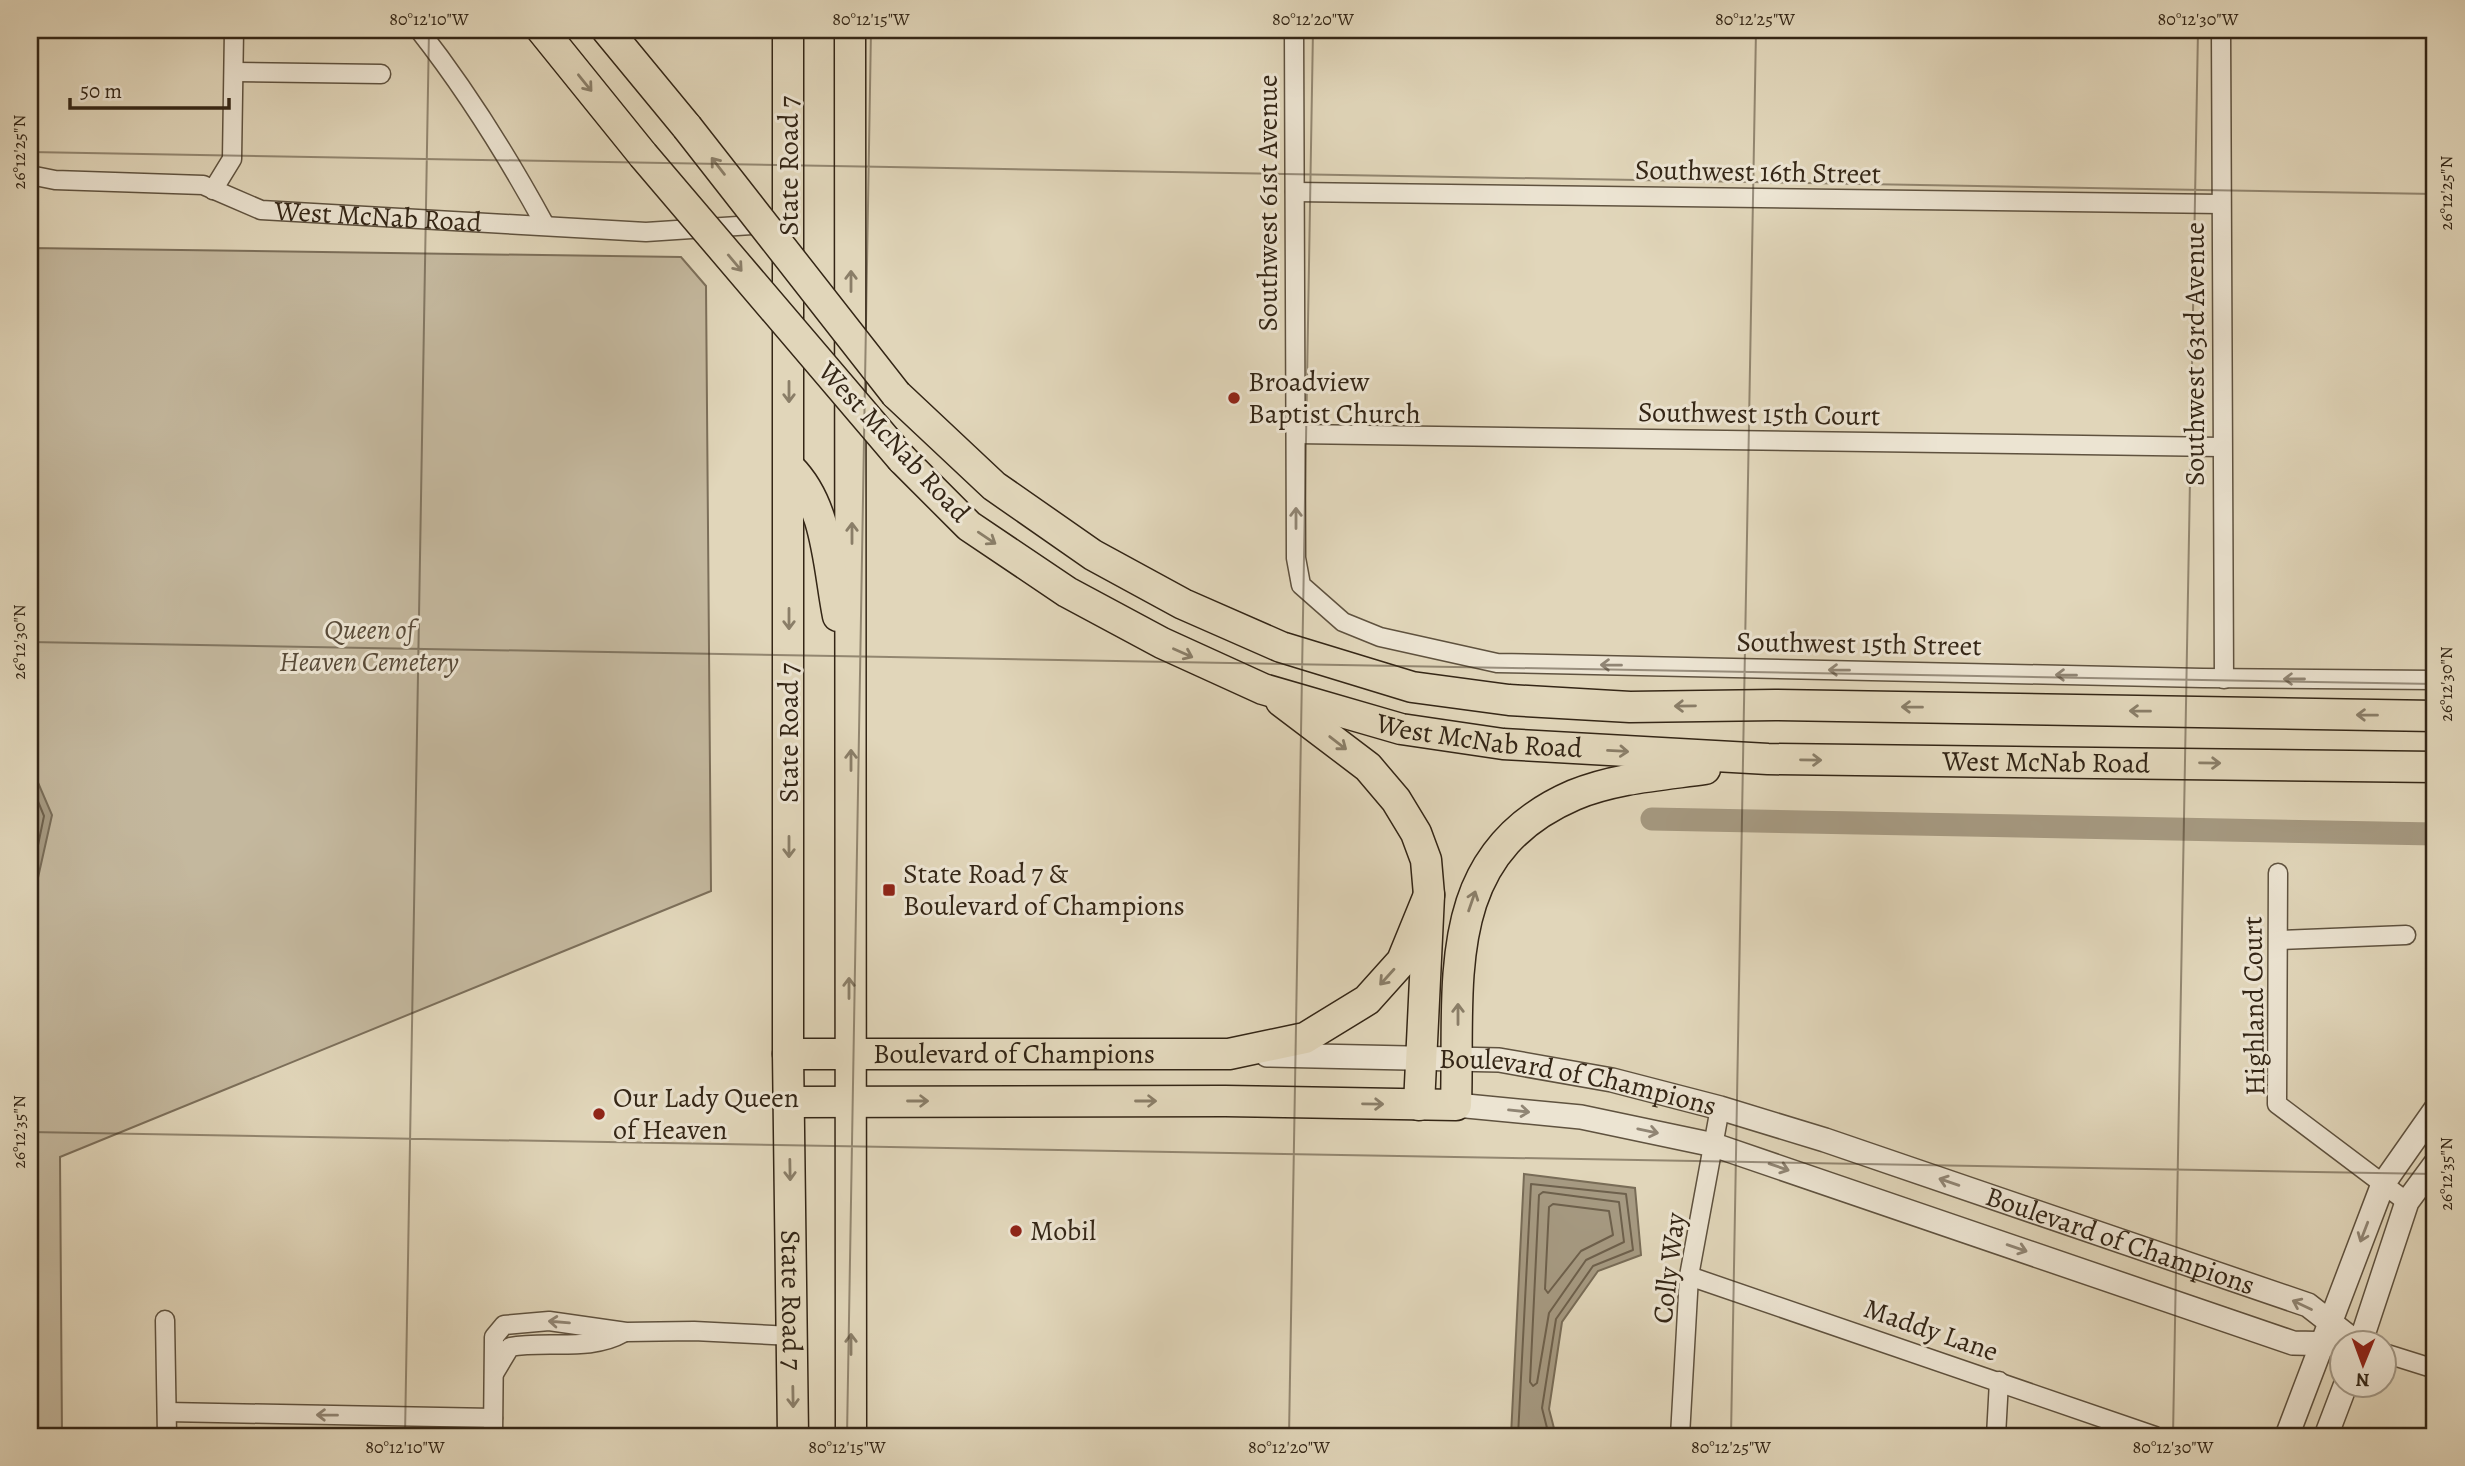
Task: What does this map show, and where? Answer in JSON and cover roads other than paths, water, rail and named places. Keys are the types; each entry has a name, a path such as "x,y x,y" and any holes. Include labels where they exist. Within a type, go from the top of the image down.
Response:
{"main road":[{"name":"West McNab Road","path":"542,30 643,155 902,458 969,526 1067,592 1161,643 1263,689 1401,729 1503,744 1768,759 2435,767"},
{"name":"West McNab Road","path":"607,30 687,127 896,394 994,486 1093,555 1183,604 1281,647 1412,687 1509,700 1630,707 1775,705 2435,716"},
{"name":"State Road 7","path":"788,30 788,1054 793,1436"},
{"path":"850,30 851,1436"},
{"path":"790,468 805,484 818,511 852,692"},
{"path":"1263,689 1368,767 1396,800 1416,833 1426,860 1429,895 1419,1058 1419,1105"},
{"path":"1456,1105 1458,963 1466,918 1480,876 1506,841 1534,816 1576,795 1627,780 1768,759"},
{"path":"1228,1054 1305,1038 1367,1000 1402,961 1429,895"},
{"name":"Boulevard of Champions","path":"788,1054 1228,1054"},
{"name":"Boulevard of Champions","path":"789,1102 1225,1101 1456,1105"}],"street":[{"path":"213,190 232,159 234,30"},
{"path":"419,30 440,56 522,183 545,225"},
{"name":"Southwest 61st Avenue","path":"1294,30 1296,558 1301,586"},
{"name":"Southwest 63rd Avenue","path":"2221,30 2224,678"},
{"path":"234,72 381,74"},
{"name":"West McNab Road","path":"30,175 55,180 203,185 261,210 646,232 789,222"},
{"name":"Southwest 16th Street","path":"1294,192 2221,204"},
{"name":"Southwest 15th Court","path":"1296,434 2221,447"},
{"name":"Southwest 15th Street","path":"1301,586 1343,622 1380,637 1497,663 2435,680"},
{"name":"Highland Court","path":"2278,873 2277,1104 2407,1202"},
{"path":"2279,940 2406,935"},
{"name":"Boulevard of Champions","path":"1228,1054 1499,1060 1612,1080 1720,1108 1825,1140 2308,1305 2340,1330"},
{"name":"Boulevard of Champions","path":"1456,1105 1581,1117 1714,1145 2293,1343 2328,1344"},
{"name":"Colly Way","path":"1681,1436 1689,1276 1720,1108"},
{"path":"2330,1330 2329,1322 2383,1184 2435,1110"},
{"name":"Boulevard of Champions","path":"2363,1330 2407,1202 2435,1164"},
{"name":"Maddy Lane","path":"1689,1276 2155,1436"},
{"path":"165,1320 167,1436"},
{"path":"167,1412 493,1427 494,1336 504,1325 549,1321 626,1332 694,1331 792,1336"},
{"path":"2287,1436 2328,1350"},
{"path":"2398,1357 2435,1369"},
{"path":"1996,1436 1999,1381"},
{"path":"2326,1436 2339,1400"}],"water":[{"path":"30,764 52,815 33,900 30,903"},
{"path":"1524,1174 1635,1188 1641,1255 1598,1271 1562,1322 1549,1409 1556,1436 1511,1436"}],"waterway":[{"path":"1652,819 2435,834"}],"place":[{"name":"Broadview Baptist Church","path":"1234,398"},
{"name":"State Road 7 & Boulevard of Champions","path":"889,890"},
{"name":"Our Lady Queen of Heaven","path":"599,1114"},
{"name":"Mobil","path":"1016,1231"}],"park label":[{"name":"Queen of Heaven Cemetery","path":"369,646"}]}
